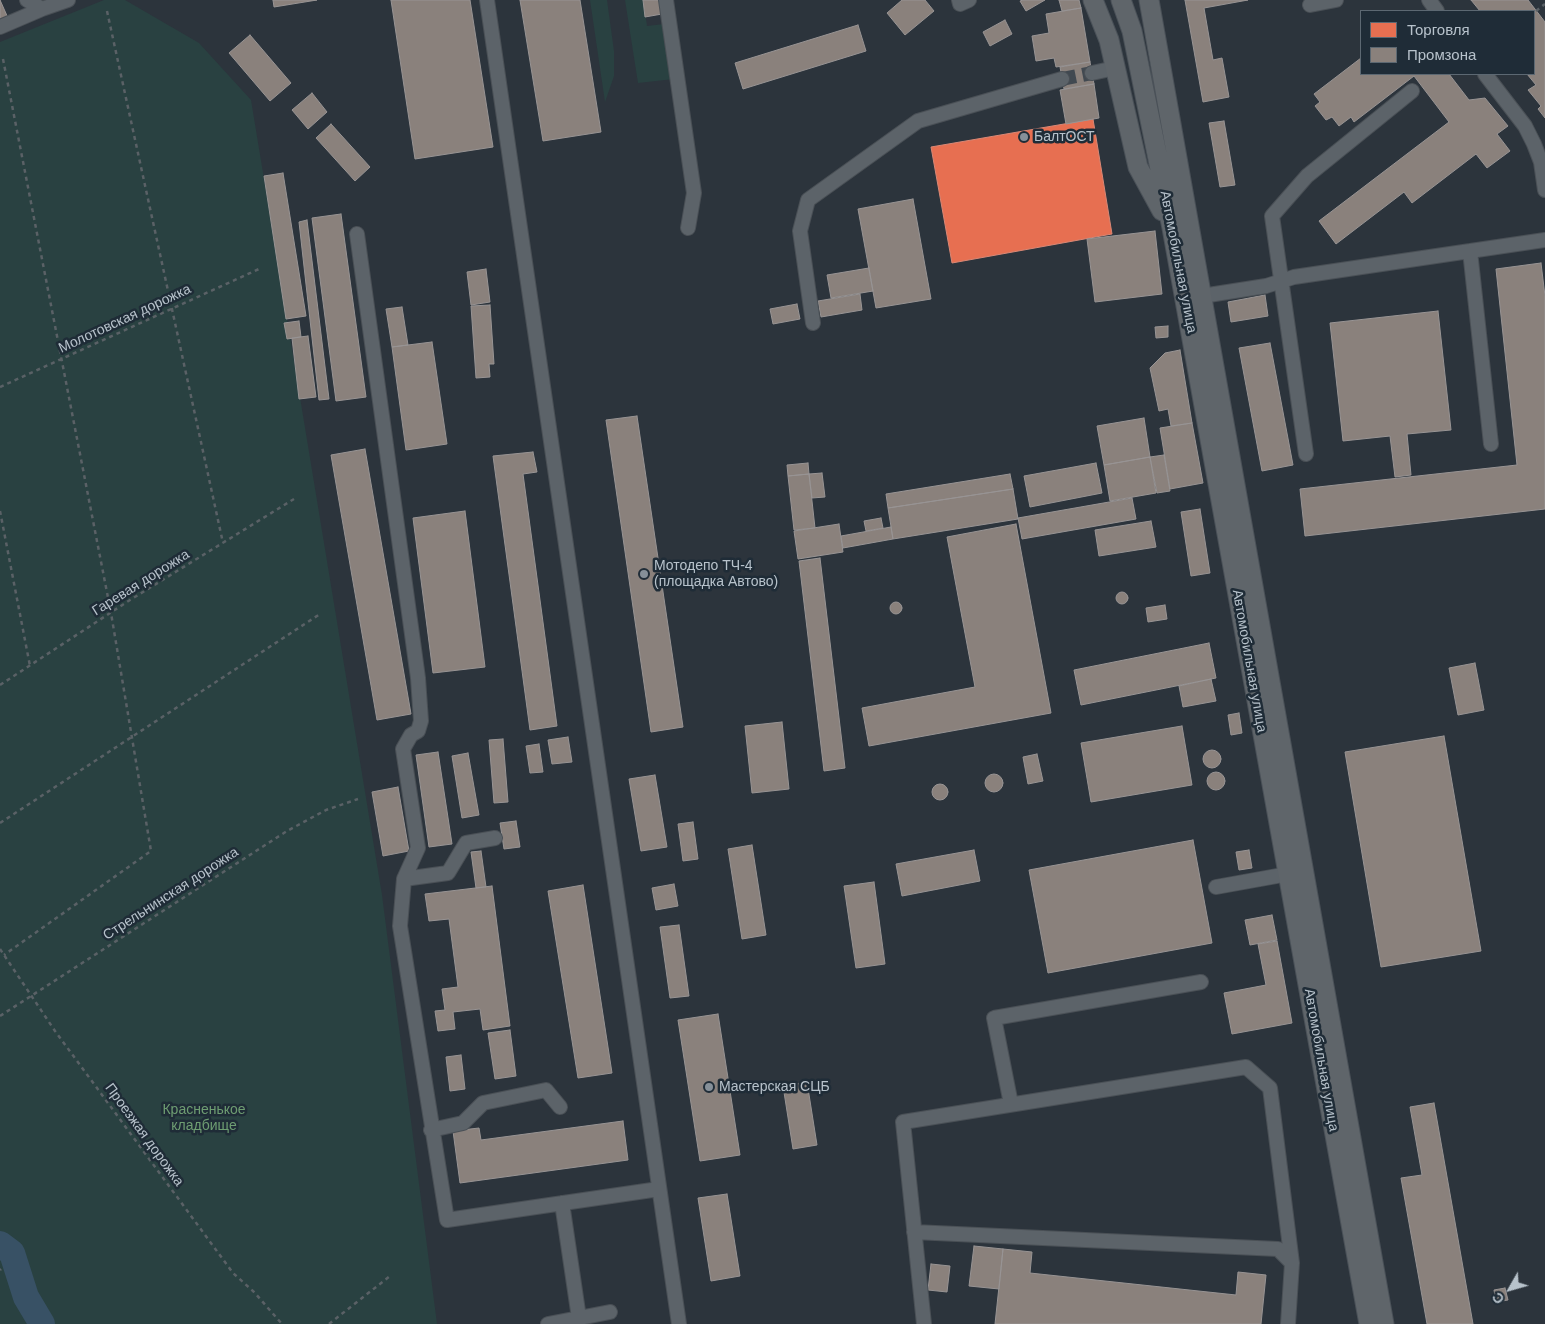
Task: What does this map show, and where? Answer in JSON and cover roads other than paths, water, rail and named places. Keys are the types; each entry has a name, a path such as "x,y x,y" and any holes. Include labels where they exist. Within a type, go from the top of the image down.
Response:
{"main road":[{"path":"1093,0 1108,40 1138,167 1172,228"},
{"name":"Автомобильная улица","path":"1121,0 1132,31 1172,228 1369,1324"},
{"name":"Автомобильная улица","path":"1148,0 1384,1324"}],"lane":[{"path":"27,0 42,9"},
{"path":"0,26 68,0"},
{"path":"487,0 679,1324"},
{"path":"666,0 694,193 688,228"},
{"path":"959,0 960,4 969,0"},
{"path":"1310,5 1336,0"},
{"path":"1092,73 1115,68"},
{"path":"1486,75 1525,126 1541,162 1545,190"},
{"path":"813,323 800,231 808,200 918,121 1062,79"},
{"path":"1306,454 1272,216 1307,176 1412,91"},
{"path":"357,234 418,678 421,721 418,731 411,735 403,749 418,848 404,880 400,926 431,1130 447,1220 659,1189"},
{"path":"1202,296 1294,277 1545,240"},
{"path":"1470,251 1491,444"},
{"path":"404,880 448,873 466,843 495,838"},
{"path":"1216,887 1288,874"},
{"path":"1011,1104 994,1018 1201,982"},
{"path":"924,1324 903,1122 1246,1067 1270,1088 1292,1263 1288,1324"},
{"path":"431,1130 464,1123 483,1103 546,1090 560,1107"},
{"path":"562,1204 580,1318"},
{"path":"914,1232 1278,1249 1292,1263"},
{"path":"548,1324 610,1312"}],"waterway":[{"path":"0,1244 12,1253 26,1297 42,1324"}],"tunnel":[{"path":"1062,79 1092,73"}],"place":[{"name":"БалтОСТ","path":"1024,137"},
{"name":"Мотодепо ТЧ-4 (площадка Автово)","path":"644,574"},
{"name":"Мастерская СЦБ","path":"709,1087"}],"park label":[{"name":"Красненькое кладбище","path":"204,1118"}]}
